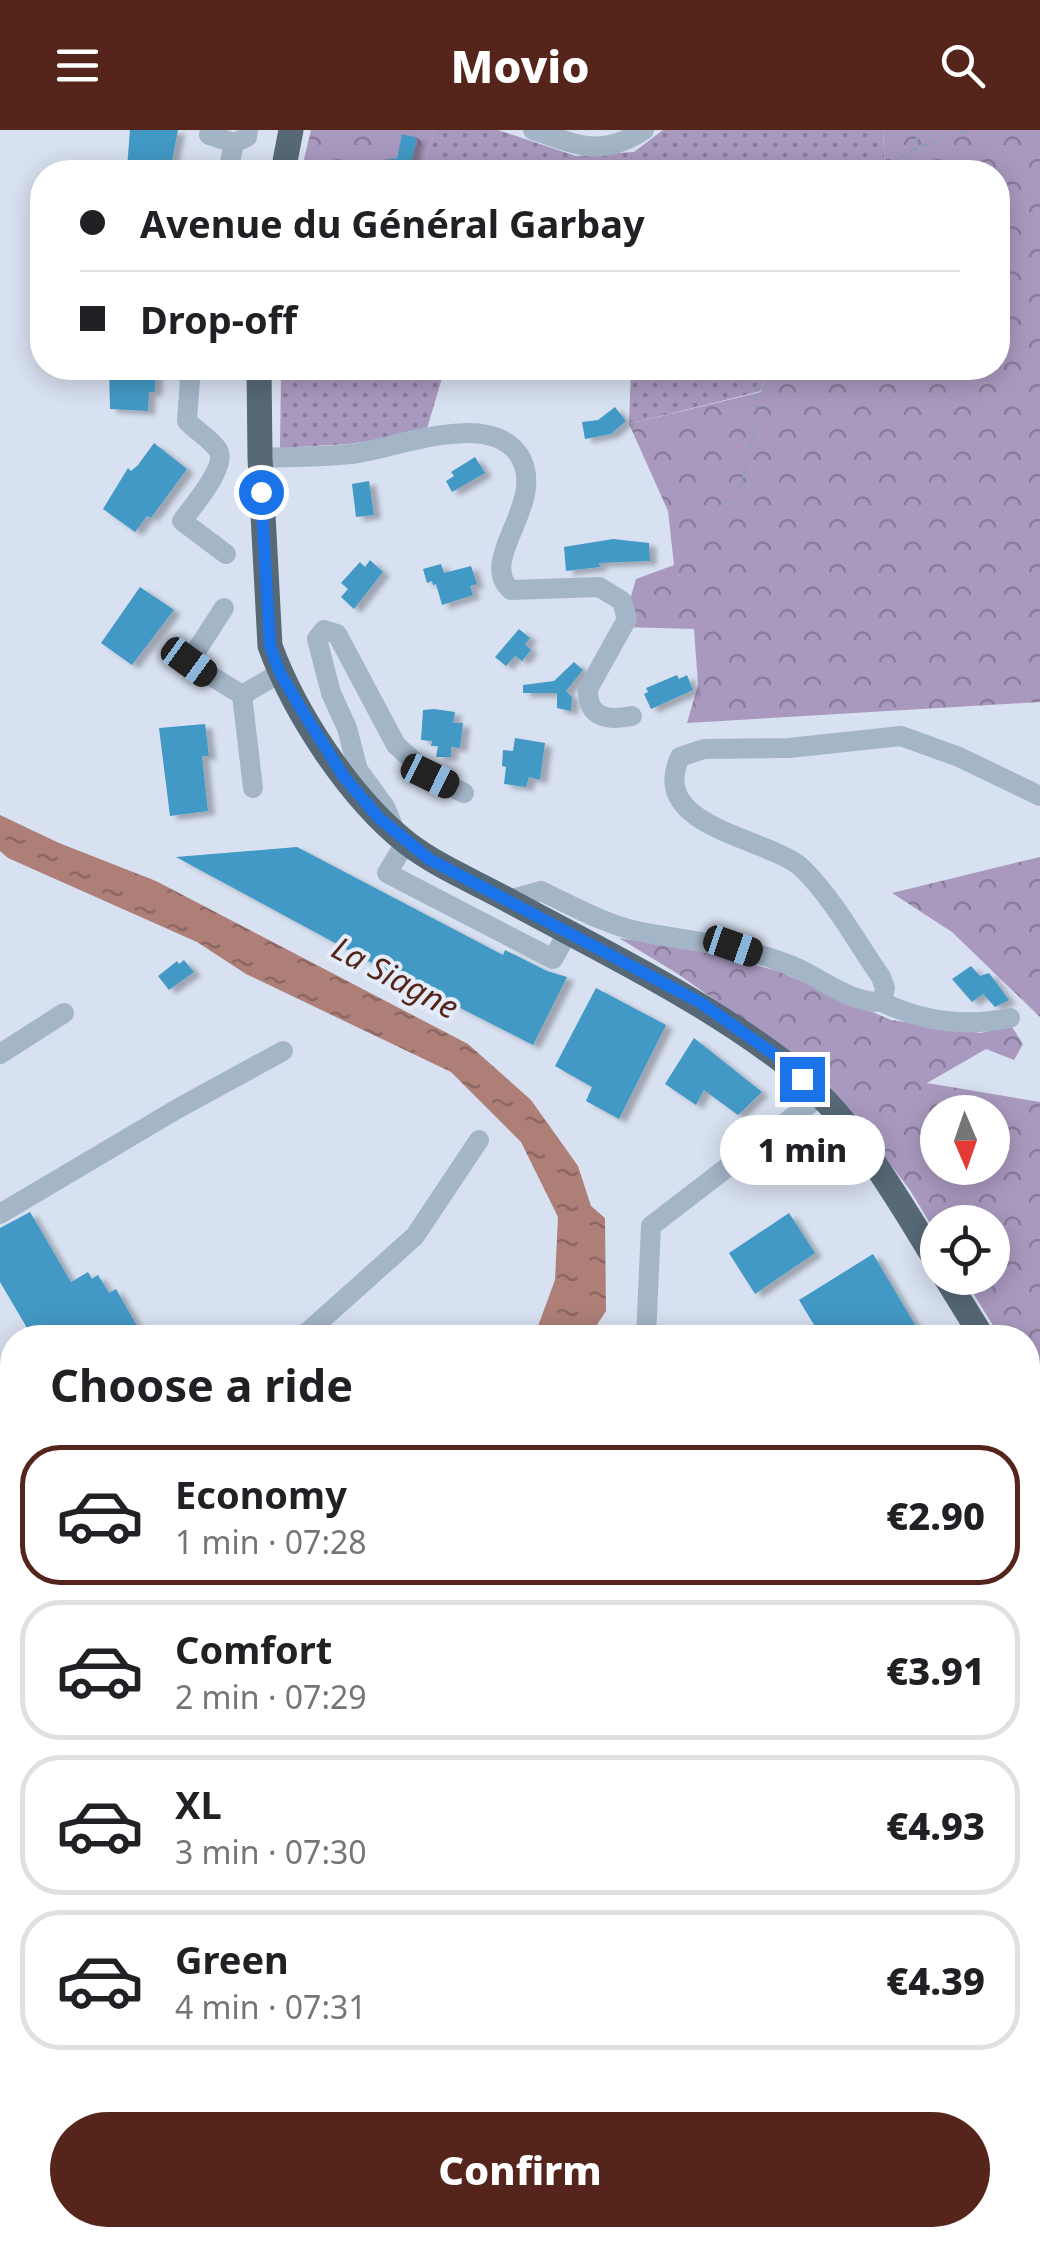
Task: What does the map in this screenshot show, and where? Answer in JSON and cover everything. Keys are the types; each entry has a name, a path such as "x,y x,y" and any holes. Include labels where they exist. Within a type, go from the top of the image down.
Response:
{"main road":[{"path":"286,160 291,130"},
{"path":"259,380 270,646 280,673 344,777 379,818 429,859 701,1003 785,1062 820,1096 876,1168 920,1236"},
{"path":"956,1295 975,1325"}],"street":[{"path":"210,130 208,136 241,136 232,160"},
{"path":"533,130 581,146 603,147 622,144 644,130"},
{"path":"190,380 188,421 217,448 221,457 219,468 182,521 226,554"},
{"path":"260,458 353,454 451,434 491,436 508,445 519,455 527,486 500,576 511,590 599,587 622,601 627,619 588,688 588,699 601,717 614,720 632,716"},
{"path":"224,608 189,662 242,695"},
{"path":"464,793 430,776 396,745 337,634 324,630 316,639 358,770 385,807 400,837 388,873 553,959 568,934"},
{"path":"242,695 280,673"},
{"path":"242,695 253,788"},
{"path":"882,1002 885,988 881,977 800,866 736,840 695,815 674,789 673,773 680,757 704,749 790,748 901,736 1040,796"},
{"path":"508,900 541,891 636,931 733,946 795,967 865,1002 882,1002 911,1016 978,1024 1010,1018"},
{"path":"0,1054 64,1013"},
{"path":"0,1214 177,1108 283,1051"},
{"path":"647,1325 652,1226 820,1096"},
{"path":"316,1325 415,1236 479,1140"}],"path":[{"path":"912,150 921,130"},
{"path":"896,160 967,130"},
{"path":"729,504 741,486 754,431 757,380"}],"green space":[{"path":"311,130 435,130 426,160 304,160"},
{"path":"435,130 498,130 576,156 634,152 663,130 883,130 885,160 426,160"},
{"path":"883,130 1040,130 1040,702 687,723 698,685 694,629 622,627 636,579 674,565 668,511 629,424 761,392 764,380 1010,380 1010,160 885,160"},
{"path":"281,380 441,380 426,432 349,444 280,448"},
{"path":"631,380 763,380 761,391 629,424"},
{"path":"1040,857 1040,1017 952,932 892,893"},
{"path":"619,938 704,951 778,971 891,1020 981,1033 1010,1024 1023,1044 1014,1060 986,1049 927,1083 998,1095 920,1095 920,1185 1010,1185 1010,1097 1040,1102 1040,1325 993,1325 974,1295 1010,1295 1010,1205 920,1207 822,1076 678,974"}],"water":[{"path":"0,815 156,881 468,1044 531,1100 578,1166 591,1206 605,1218 606,1311 597,1325 538,1325 555,1280 558,1217 521,1142 451,1072 246,974 197,942 0,851"}],"building":[{"path":"130,130 178,130 172,160 128,160"},
{"path":"402,134 417,138 412,160 390,160 397,159"},
{"path":"109,380 156,380 155,392 149,392 148,411 110,409"},
{"path":"615,407 626,421 611,434 585,439 582,422 598,420"},
{"path":"154,443 187,469 151,518 147,516 135,532 103,509 128,468 131,471 138,465"},
{"path":"475,457 485,473 452,492 446,481 454,476 451,472"},
{"path":"369,481 374,515 356,517 352,484"},
{"path":"613,539 649,543 650,561 599,563 600,567 566,571 564,547"},
{"path":"370,560 383,572 354,609 341,597 348,589 341,583 360,562 365,567"},
{"path":"441,564 444,573 471,566 477,584 470,586 473,595 442,605 436,584 427,583 423,569"},
{"path":"140,587 174,610 132,665 101,643"},
{"path":"519,629 530,638 525,644 531,650 522,661 515,656 506,666 495,657"},
{"path":"574,662 583,670 566,691 572,697 571,711 557,708 557,693 523,693 523,685 554,681"},
{"path":"677,675 679,679 687,675 693,690 651,709 644,694 648,692 646,688"},
{"path":"423,710 455,712 453,723 463,723 460,748 451,747 451,757 436,757 438,746 421,740"},
{"path":"205,724 209,756 202,756 208,811 170,816 159,728"},
{"path":"515,738 545,743 540,780 529,777 526,787 504,784 503,750 513,751"},
{"path":"297,847 503,955 505,950 567,977 533,1045 176,857"},
{"path":"184,960 194,972 169,990 158,976"},
{"path":"971,966 980,976 989,973 1009,1000 995,1007 983,994 972,1002 952,979"},
{"path":"596,988 666,1025 619,1119 586,1101 592,1087 555,1066"},
{"path":"694,1038 762,1092 738,1115 704,1090 696,1105 665,1084"},
{"path":"30,1212 71,1282 88,1272 92,1279 98,1275 109,1293 116,1289 137,1325 25,1325 0,1282 0,1228"},
{"path":"789,1213 815,1253 755,1294 729,1253"},
{"path":"873,1254 915,1325 814,1325 799,1300"}],"route":[{"path":"261,492 270,646 280,673 344,777 379,818 429,859 701,1003 785,1062 802,1079"}],"water label":[{"name":"La Siagne","path":"395,978"}]}
